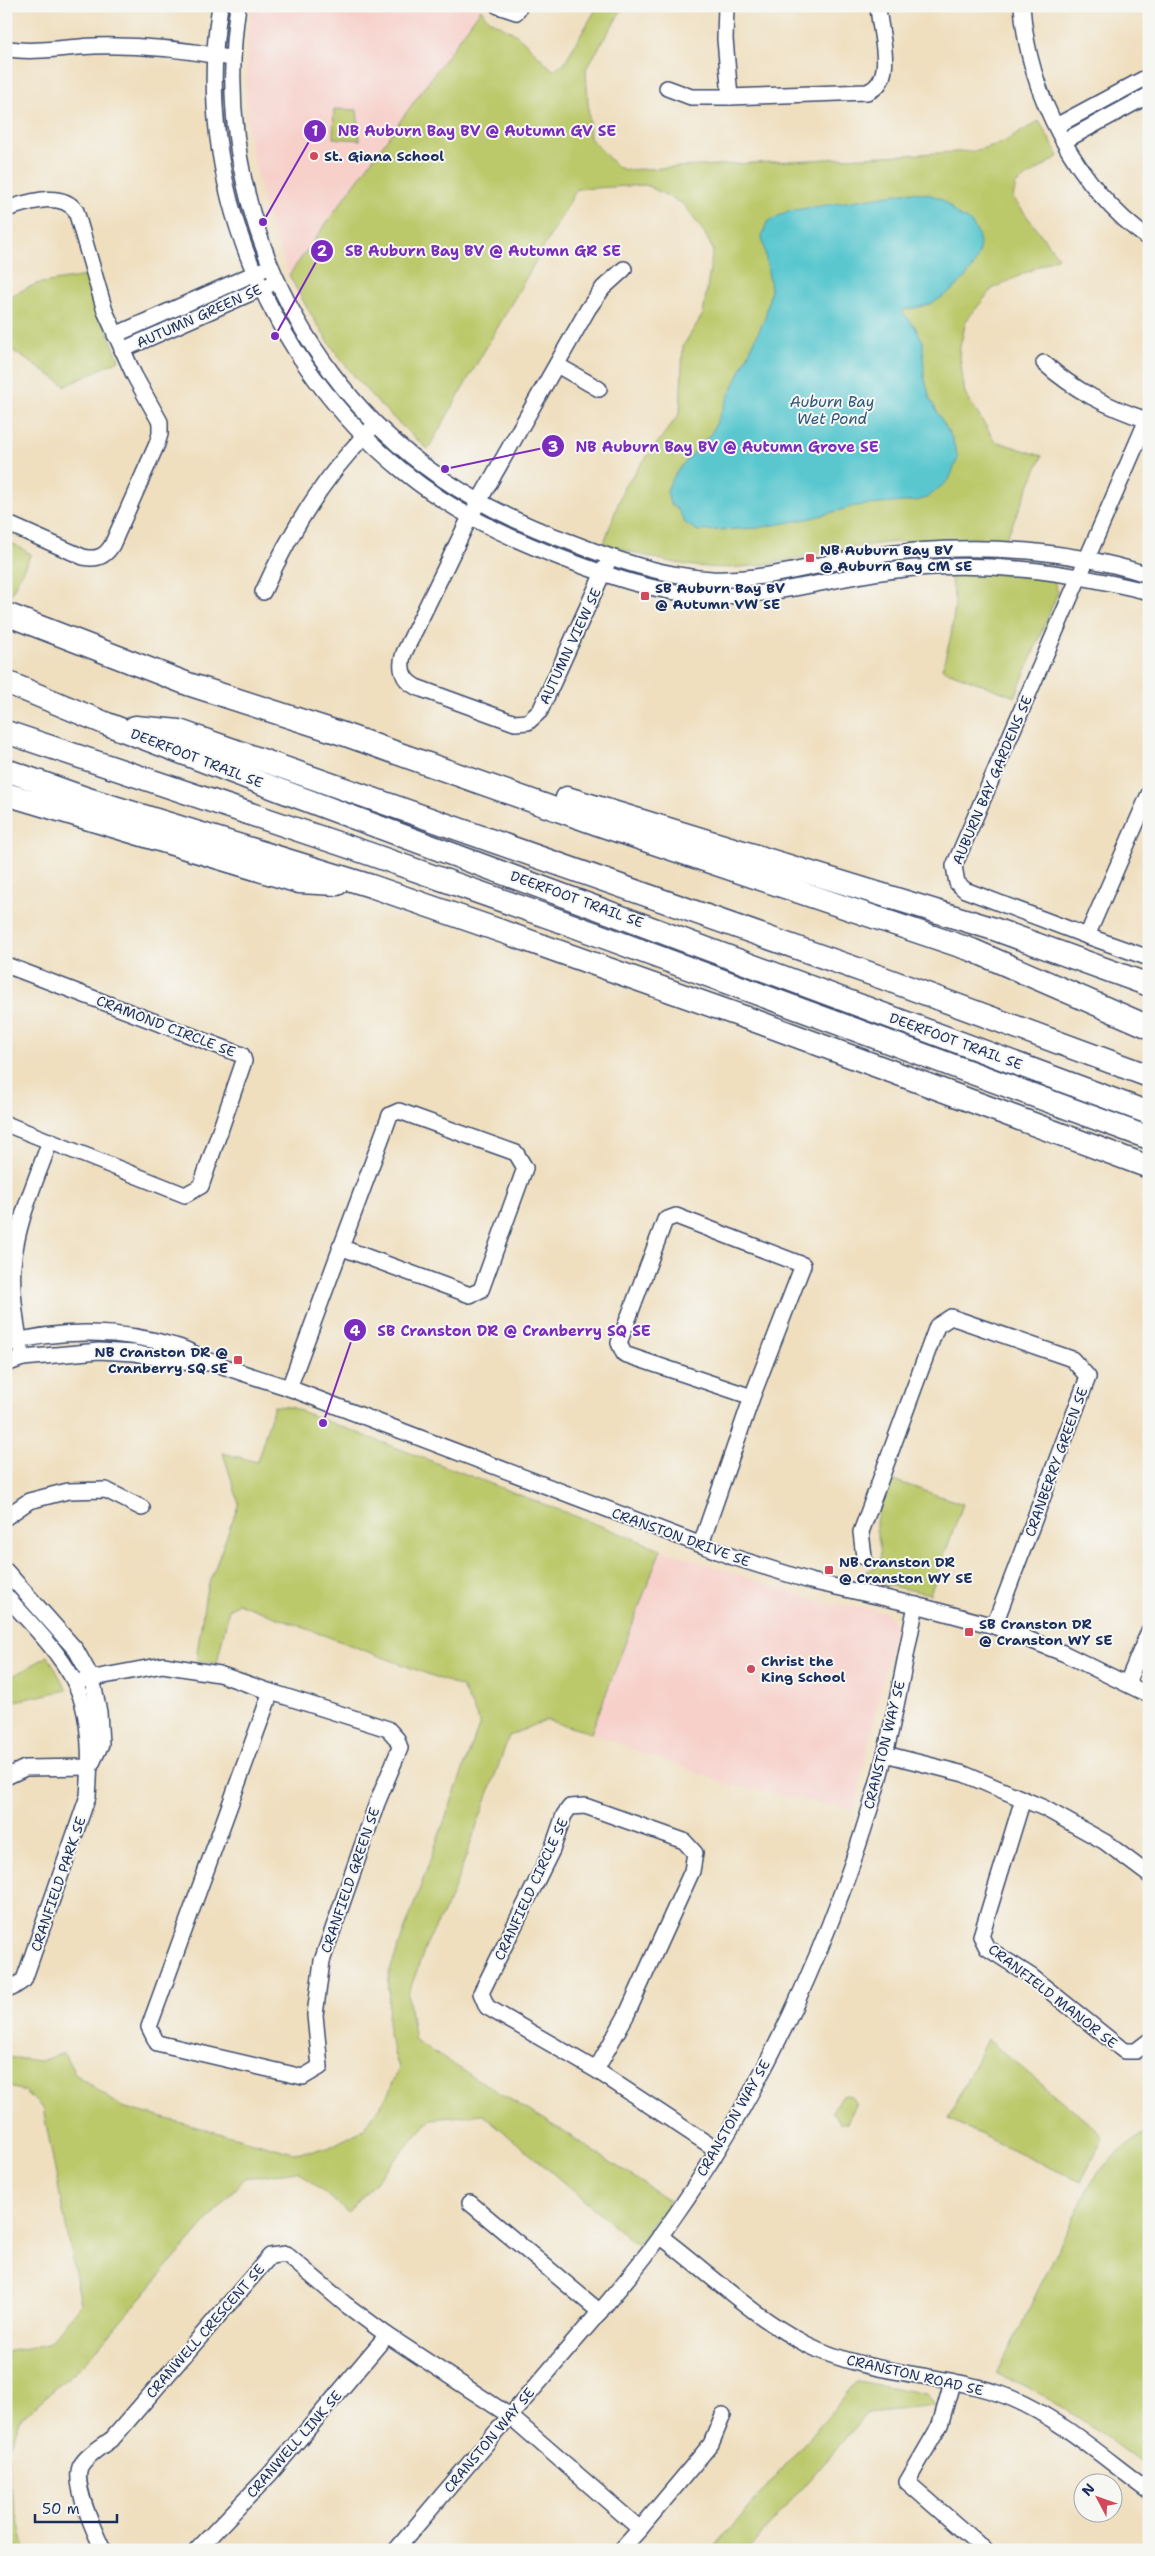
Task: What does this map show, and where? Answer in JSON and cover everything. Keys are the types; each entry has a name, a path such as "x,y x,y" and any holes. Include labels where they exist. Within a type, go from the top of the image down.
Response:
{"highway":[{"path":"6,614 188,684 972,950 1149,1027"},
{"name":"DEERFOOT TRAIL SE","path":"6,682 107,724 1149,1113"},
{"path":"107,724 179,731 883,978 1149,1076"},
{"path":"6,732 367,853 563,922 1149,1138"},
{"path":"388,751 408,750 664,827 994,929 1149,985"},
{"path":"6,770 88,799 371,886 761,1023 1149,1167"},
{"path":"6,794 299,882 371,886"}],"street":[{"path":"220,6 215,56 216,113 227,187 245,251 261,289 307,369 364,436 406,474 470,517 532,547 603,573 656,589 728,596 776,593 864,574 948,566 1017,568 1079,576 1149,592"},
{"path":"238,6 233,59 234,118 241,170 257,231 277,282 299,324 346,391 377,424 422,464 478,502 526,525 610,557 645,569 679,576 739,579 785,574 865,556 943,549 1007,549 1086,559 1149,575"},
{"path":"498,6 516,12 520,6"},
{"path":"726,6 725,39 730,97"},
{"path":"667,88 691,98 866,92 874,89 886,72 878,6"},
{"path":"1022,6 1030,55 1043,98 1064,141 1086,175 1107,201 1149,240"},
{"path":"6,48 16,51 68,47 139,47 233,59"},
{"path":"1056,126 1149,76"},
{"path":"1064,141 1149,95"},
{"name":"AUTUMN GREEN SE","path":"6,209 54,199 65,201 73,208 78,217 97,287 115,334 160,422 160,434 110,550 100,557 83,557 6,523"},
{"name":"AUTUMN GREEN SE","path":"115,334 270,267"},
{"path":"470,517 594,301 608,282 624,269"},
{"name":"AUTUMN GREEN SE","path":"122,350 277,282"},
{"path":"1044,364 1075,388 1097,401 1148,417 1079,576"},
{"path":"557,365 599,389"},
{"path":"263,592 279,556 305,512 334,470 377,424"},
{"name":"AUTUMN VIEW SE","path":"470,517 436,584 402,660 403,673 412,685 515,723 532,720 540,711 610,557"},
{"name":"AUBURN BAY GARDENS SE","path":"1079,576 956,860 954,873 958,883 966,890 1087,936"},
{"path":"1149,794 1087,936 1149,958"},
{"name":"CRAMOND CIRCLE SE","path":"6,964 242,1055 244,1061 200,1186 185,1195 6,1124"},
{"path":"290,1388 340,1247 390,1115 399,1111 516,1153 525,1168 480,1290 470,1295 340,1247"},
{"path":"23,1358 13,1342 13,1267 20,1226 50,1141"},
{"path":"701,1544 752,1397 803,1265 676,1216 665,1220 619,1343 624,1354 752,1397"},
{"name":"CRANBERRY GREEN SE","path":"864,1557 862,1532 937,1326 951,1317 1072,1360 1088,1377 994,1626"},
{"name":"CRANSTON DRIVE SE","path":"13,1342 104,1333 138,1336 177,1346 217,1364 290,1388 701,1544 810,1582 916,1605 994,1626 1063,1653 1128,1683 1149,1695"},
{"name":"CRANSTON DRIVE SE","path":"6,1364 23,1358 99,1351 134,1353 178,1362 217,1364"},
{"path":"6,1517 29,1501 68,1491 106,1490 142,1508"},
{"name":"CRANFIELD PARK SE","path":"6,1571 76,1650 92,1678 99,1712 102,1744 90,1767"},
{"name":"CRANFIELD PARK SE","path":"6,1596 56,1652 74,1681 84,1714 90,1767 88,1796 24,1980 12,1988 6,1988"},
{"name":"CRANSTON WAY SE","path":"396,2550 600,2312 660,2236 717,2150 791,2016 830,1926 856,1854 885,1754 916,1605"},
{"path":"1128,1683 1149,1632"},
{"name":"CRANFIELD GREEN SE","path":"74,1681 163,1665 219,1674 388,1729 397,1739 400,1748 374,1812 322,1961 315,2015 320,2067 303,2077 157,2043 149,2027 272,1692"},
{"path":"885,1754 964,1774 1023,1799 1105,1842 1149,1875"},
{"path":"6,1777 25,1768 90,1767"},
{"name":"CRANFIELD MANOR SE","path":"1023,1799 981,1936 987,1948 1031,1976 1124,2051 1136,2051 1149,2041"},
{"name":"CRANFIELD CIRCLE SE","path":"596,2070 627,2014 692,1871 695,1852 684,1841 585,1806 570,1807 564,1815 552,1850 481,1993 487,2007 596,2070 717,2150"},
{"path":"470,2203 600,2312"},
{"name":"CRANSTON ROAD SE","path":"660,2236 768,2321 806,2344 865,2366 952,2383 1010,2398 1043,2414 1149,2491"},
{"name":"CRANWELL CRESCENT SE","path":"104,2550 87,2510 80,2483 80,2468 88,2458 113,2438 270,2256 286,2254 345,2304 387,2335 510,2416 640,2529"},
{"name":"CRANWELL LINK SE","path":"197,2550 270,2474 387,2335"},
{"path":"952,2383 940,2425 907,2482 986,2550"},
{"path":"621,2550 711,2444 723,2415"}],"shaded area":[{"name":"St. Giana School","path":"252,6 479,6 481,9 289,275 267,216 249,139 246,105 247,45"},
{"name":"Christ the King School","path":"661,1549 821,1602 886,1612 895,1624 854,1810 724,1783 591,1733"}],"green space":[{"path":"598,6 624,6 586,69 590,138 617,167 626,170 974,151 1004,142 1039,121 1059,156 1016,184 1013,198 1058,257 992,289 966,321 959,351 965,394 995,441 1042,456 1006,539 897,542 771,563 723,568 671,562 637,554 604,543 624,487 680,413 683,346 703,314 713,250 704,232 683,204 646,185 577,189 428,449 384,409 349,369 318,326 289,275 481,9 490,20 520,38 553,70 564,63"},
{"path":"334,109 357,110 360,140 333,138"},
{"path":"86,276 119,360 66,386 6,346 6,298 36,284"},
{"path":"6,540 31,554 6,604"},
{"path":"949,570 1053,579 1058,592 1015,697 942,669 951,636 955,603"},
{"path":"274,1406 290,1407 661,1549 591,1733 546,1720 509,1736 451,1898 427,1943 408,1995 415,2041 572,2137 670,2201 637,2245 483,2114 431,2119 348,2213 298,2171 244,2178 84,2364 21,2418 8,2452 9,2482 25,2550 6,2550 6,2352 48,2344 81,2304 43,2108 24,2091 6,2086 6,2057 40,2061 64,2053 75,2074 122,2107 294,2153 328,2148 364,2129 387,2096 399,2068 388,2034 389,1973 480,1723 462,1687 238,1603 229,1609 217,1663 196,1660 206,1592 239,1503 223,1453 257,1462"},
{"path":"890,1479 963,1504 930,1594 861,1580 863,1573 878,1566 880,1561 881,1555 876,1524"},
{"path":"48,1656 67,1690 6,1703 6,1680"},
{"path":"987,2039 1104,2136 1081,2182 948,2119"},
{"path":"851,2096 856,2105 847,2122 840,2123 832,2112 840,2097"},
{"path":"1149,2131 1149,2469 1076,2416 1019,2383 997,2374 1087,2190 1113,2156"},
{"path":"858,2381 927,2394 935,2406 867,2413 748,2550 712,2550"}],"water":[{"name":"Auburn Bay Wet Pond","path":"909,192 930,195 944,201 958,215 969,221 977,233 980,246 971,270 951,291 927,305 901,311 914,325 923,341 924,376 930,399 952,438 958,458 949,480 927,498 916,501 855,506 812,518 758,528 698,531 686,524 678,510 670,504 667,491 678,470 712,432 765,318 771,289 762,236 767,222 788,211"}],"place":[{"name":"St. Giana School","path":"314,156"},
{"name":"NB Auburn Bay BV @ Autumn GV SE","path":"263,222"},
{"name":"SB Auburn Bay BV @ Autumn GR SE","path":"275,336"},
{"name":"NB Auburn Bay BV @ Autumn Grove SE","path":"445,469"},
{"name":"NB Auburn Bay BV @ Auburn Bay CM SE","path":"810,558"},
{"name":"SB Auburn Bay BV @ Autumn VW SE","path":"645,596"},
{"name":"NB Cranston DR @ Cranberry SQ SE","path":"238,1360"},
{"name":"SB Cranston DR @ Cranberry SQ SE","path":"323,1423"},
{"name":"NB Cranston DR @ Cranston WY SE","path":"829,1570"},
{"name":"SB Cranston DR @ Cranston WY SE","path":"969,1632"},
{"name":"Christ the King School","path":"751,1669"}]}
